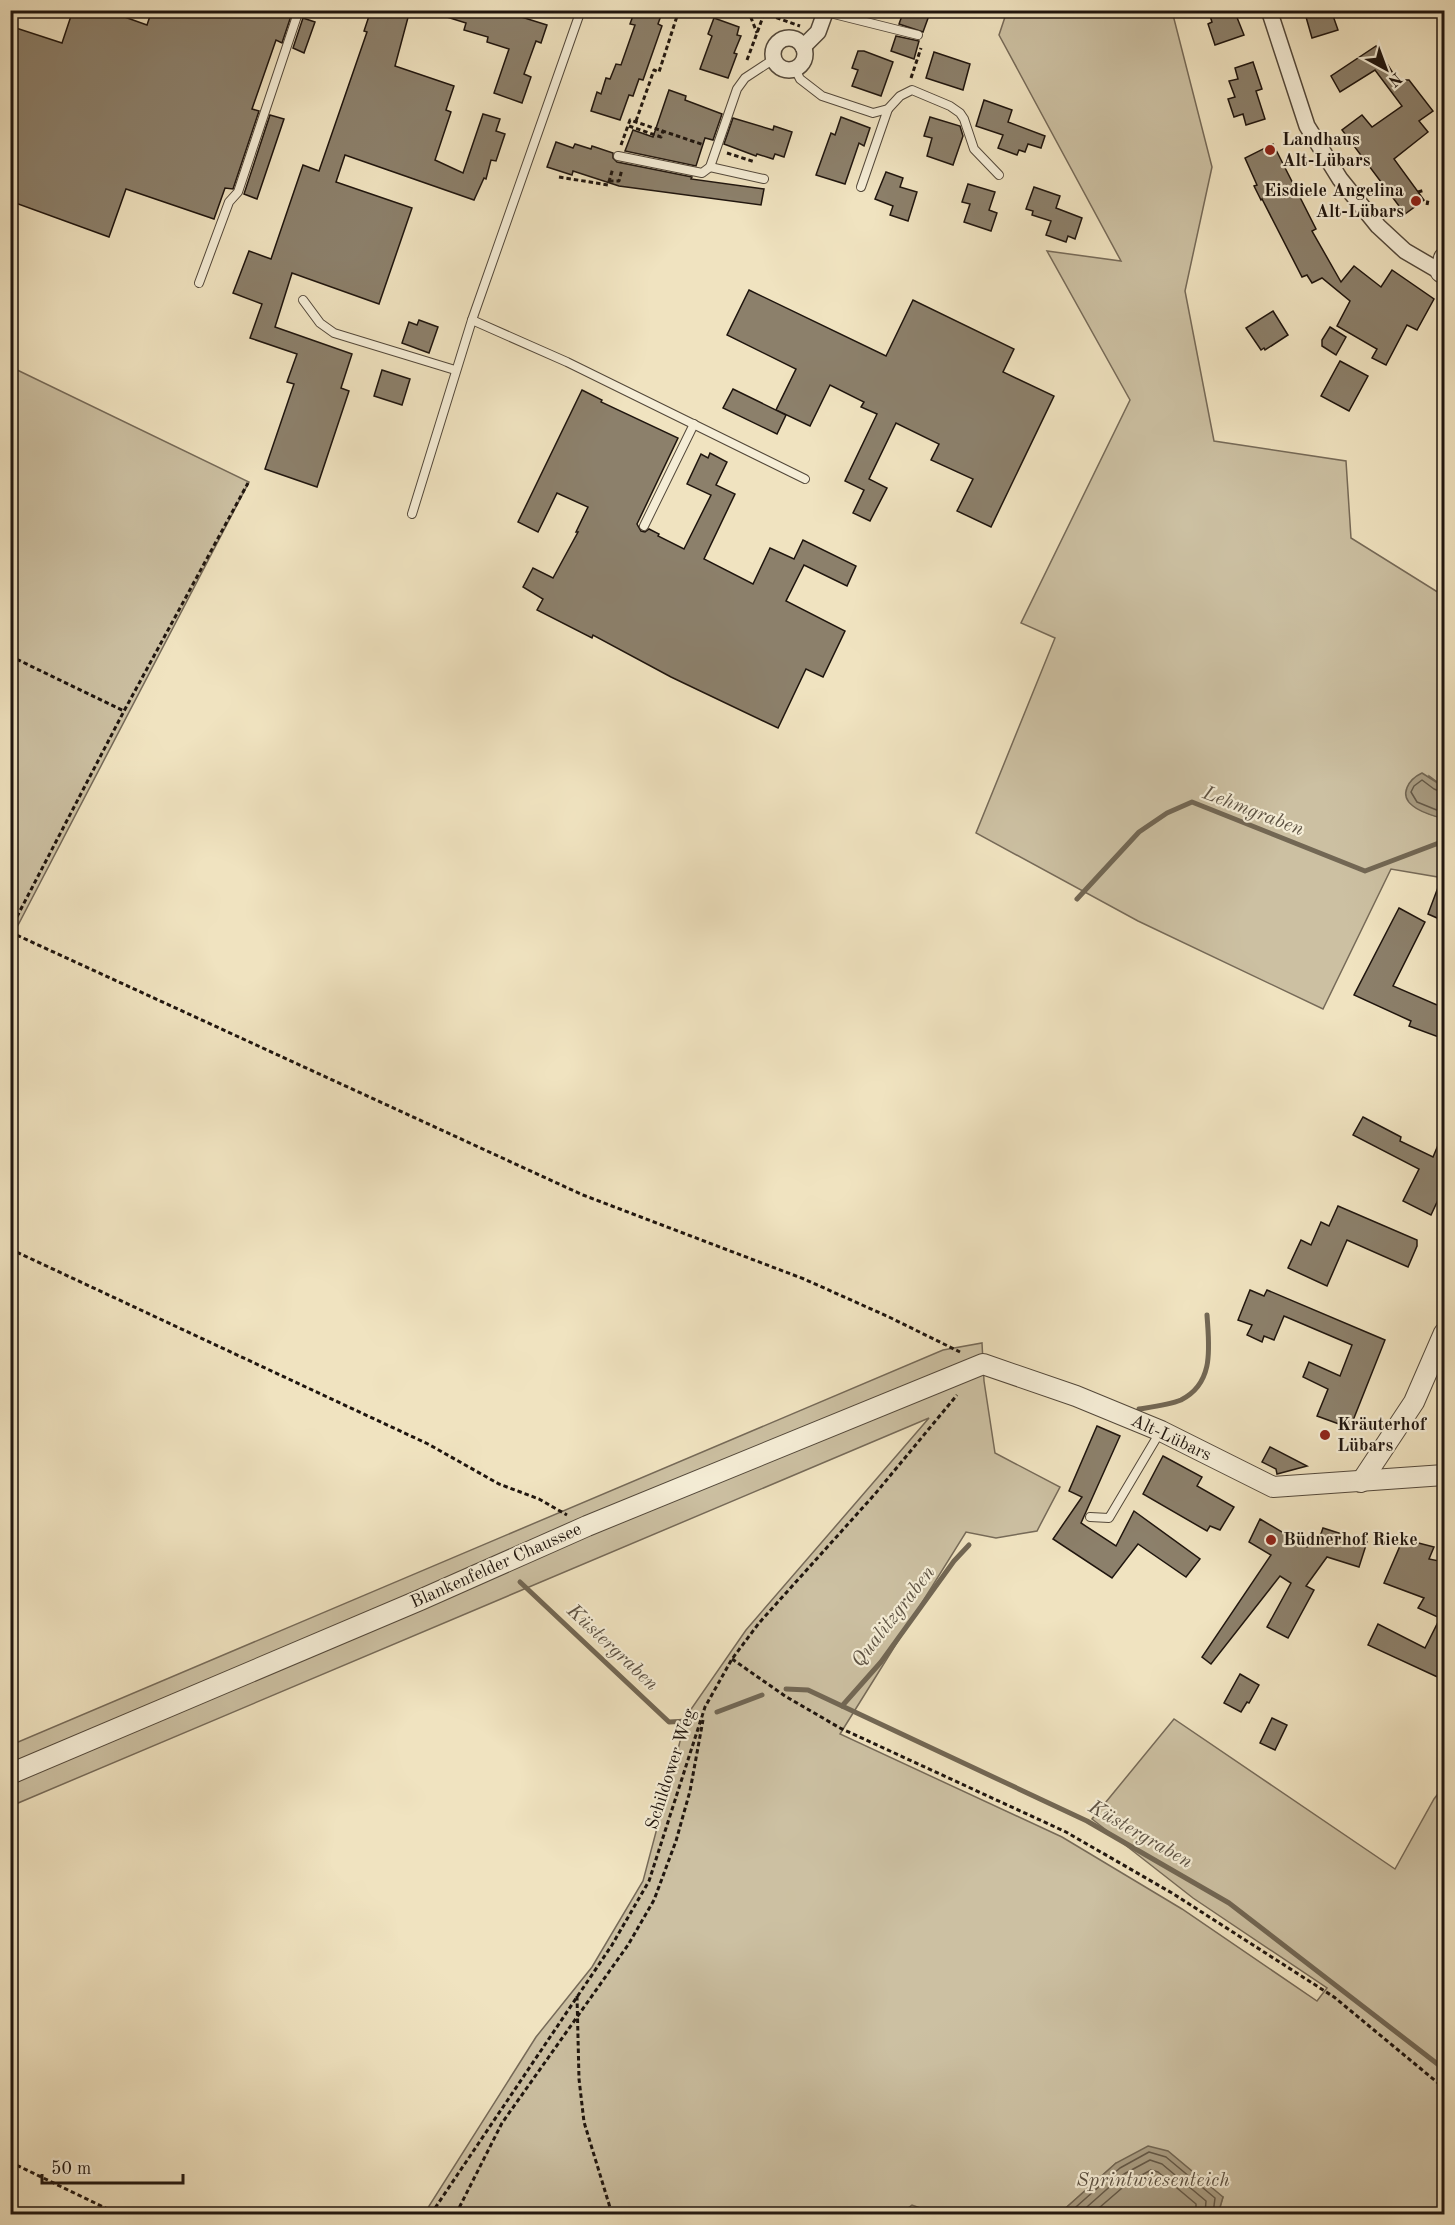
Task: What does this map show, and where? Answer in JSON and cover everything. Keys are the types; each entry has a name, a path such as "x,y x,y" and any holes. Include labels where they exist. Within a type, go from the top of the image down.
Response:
{"street":[{"path":"1269,10 1307,126 1340,179 1378,226 1405,252 1443,268"},
{"path":"803,47 818,32 826,11"},
{"path":"796,39 803,47 805,57 795,69 780,67 774,60 774,49 780,40 796,39"},
{"path":"1361,1482 1414,1402 1444,1334"},
{"name":"Alt-Lübars","path":"983,1364 1076,1396 1161,1431 1273,1487 1444,1475"},
{"name":"Blankenfelder Chaussee","path":"10,1774 420,1600 586,1526 983,1364"}],"lane":[{"path":"199,283 229,202 238,192 299,10"},
{"path":"412,514 455,370 581,10"},
{"path":"826,11 918,35"},
{"path":"618,156 702,173 711,167 736,89 745,78 774,60"},
{"path":"795,69 800,79 822,96 873,113 888,109"},
{"path":"861,187 888,109 900,96 912,90 950,106 960,113 974,149 999,175"},
{"path":"711,167 764,179"},
{"path":"303,300 320,323 334,333 455,370"},
{"path":"472,320 567,362 805,479"},
{"path":"644,526 694,424"},
{"path":"1090,1517 1108,1518 1161,1431"}],"path":[{"path":"655,128 636,121 654,70 659,72 680,10"},
{"path":"748,10 757,33"},
{"path":"754,10 818,32"},
{"path":"736,89 764,14"},
{"path":"906,93 922,44"},
{"path":"628,126 660,137 663,130"},
{"path":"609,181 619,181 622,169"},
{"path":"1418,192 1425,190"},
{"path":"1427,205 1428,200"},
{"path":"248,483 124,711 10,931 583,1195 804,1279 889,1317 983,1364"},
{"path":"10,656 124,711"},
{"path":"10,1249 428,1444 499,1484 539,1499 586,1526"},
{"name":"Schildower Weg","path":"431,2214 612,1945 649,1881 705,1707 732,1659 759,1623 875,1494 962,1390"},
{"path":"732,1659 785,1696 840,1728 1066,1832 1172,1893 1334,1997 1444,2088"},
{"path":"456,2214 502,2123 628,1945 654,1900 676,1841 690,1791 705,1707"},
{"path":"577,1995 579,2079 584,2122 612,2214"},
{"path":"10,2162 118,2214"}],"shaded area":[{"path":"1007,11 1172,11 1212,167 1185,291 1214,441 1346,461 1351,538 1444,596 1444,787 1429,776 1427,813 1444,819 1444,878 1391,869 1323,1009 1138,921 976,833 1055,638 1021,623 1130,400 1047,251 1121,261 999,35"},
{"path":"11,367 249,482 16,929 10,926"},
{"path":"982,1343 984,1381 995,1453 1060,1487 1037,1531 996,1538 966,1532 840,1734 1062,1837 1182,1909 1317,2001 1327,1988 1193,1898 1092,1819 1174,1719 1395,1869 1434,1799 1444,1786 1444,2214 1218,2214 1223,2197 1116,2163 1059,2214 937,2214 912,2205 900,2214 424,2214 536,2037 592,1967 643,1881 687,1715 746,1630 929,1418 11,1806 11,1745 943,1350"}],"water":[{"path":"1422,773 1444,787 1444,819 1416,808 1406,797 1409,783"},
{"name":"Sprintwiesenteich","path":"1148,2146 1168,2151 1223,2197 1218,2214 1059,2214 1116,2163"}],"building":[{"path":"73,10 105,10 147,25 152,10 284,10 292,13 282,43 276,40 252,109 259,111 233,189 225,188 214,219 126,189 109,237 10,201 10,26 62,43"},
{"path":"371,10 410,10 395,66 454,86 446,110 451,112 435,160 463,173 483,114 500,119 496,131 505,134 496,161 491,160 486,179 484,178 474,200 345,155 336,182 412,208 379,304 292,273 275,327 352,354 341,388 349,391 317,487 265,469 294,384 287,382 297,354 250,338 262,304 233,293 249,251 271,259 303,165 319,171 367,32 364,31"},
{"path":"437,10 516,10 515,15 547,25 541,43 536,41 524,74 531,77 522,103 494,93 509,49 487,42 488,37 464,30 466,23 437,14"},
{"path":"635,10 663,10 658,24 662,26 643,80 639,79 633,96 629,95 620,120 591,111 597,92 601,94 606,78 610,79 616,64 621,65 635,25 630,24"},
{"path":"904,10 931,10 923,32 899,24"},
{"path":"1208,10 1234,10 1244,35 1215,45 1208,24 1212,22"},
{"path":"1304,10 1331,10 1338,30 1312,38"},
{"path":"303,18 315,22 304,53 293,48"},
{"path":"714,18 739,27 737,35 741,36 728,78 700,69 712,36 708,34"},
{"path":"896,36 919,41 914,59 891,51"},
{"path":"1376,46 1399,83 1409,80 1433,111 1419,121 1428,132 1394,159 1424,200 1405,214 1342,130 1362,115 1372,127 1402,106 1375,70 1340,92 1331,76"},
{"path":"858,51 893,62 881,96 852,86 858,70 852,68"},
{"path":"934,52 970,64 963,90 926,78"},
{"path":"1253,62 1262,89 1256,91 1265,119 1246,125 1243,114 1234,117 1228,99 1235,97 1229,81 1238,79 1235,68"},
{"path":"669,90 686,96 685,100 722,114 713,140 705,138 696,166 625,151 633,130 653,137"},
{"path":"984,100 1012,110 1008,122 1045,136 1041,148 1028,144 1025,152 1019,150 1017,155 998,148 1003,135 976,126"},
{"path":"270,115 284,119 257,199 244,194"},
{"path":"841,117 870,128 864,146 859,143 845,184 816,175 831,133 835,135"},
{"path":"930,117 960,126 963,136 953,165 927,156 932,138 924,136"},
{"path":"733,118 773,130 774,126 792,132 784,157 775,154 773,159 757,154 756,156 724,144"},
{"path":"556,142 573,148 575,144 591,149 592,146 613,153 613,158 617,162 692,177 691,179 764,189 761,205 619,186 573,171 572,175 547,167"},
{"path":"1273,144 1316,229 1312,231 1341,282 1354,266 1381,287 1392,270 1434,299 1417,330 1407,325 1386,365 1372,358 1377,349 1337,326 1350,301 1322,278 1312,283 1307,275 1302,277 1261,200 1245,158"},
{"path":"886,172 903,178 900,187 917,192 908,221 890,215 893,206 875,199"},
{"path":"968,184 995,192 989,210 997,213 991,231 964,222 970,204 962,202"},
{"path":"1034,187 1060,196 1056,208 1082,218 1075,239 1068,236 1066,242 1046,235 1051,221 1032,215 1033,211 1026,209"},
{"path":"749,290 886,356 913,300 1014,349 1003,372 1054,396 991,527 957,511 973,479 931,460 939,444 896,423 869,479 887,488 870,521 853,513 864,490 845,481 877,414 861,407 864,402 830,385 810,426 776,410 796,369 727,335"},
{"path":"1273,311 1288,335 1265,350 1264,348 1261,350 1246,328"},
{"path":"419,320 438,327 429,353 402,343 409,322 417,325"},
{"path":"1330,327 1346,337 1336,355 1322,346 1322,340"},
{"path":"1340,361 1368,376 1349,411 1321,396"},
{"path":"382,370 410,379 402,405 374,396"},
{"path":"733,389 786,415 777,434 723,408"},
{"path":"582,390 602,400 601,402 678,438 637,524 641,531 645,532 649,529 684,549 711,495 687,484 701,454 708,458 710,453 727,462 716,485 735,494 704,559 753,584 770,548 794,559 803,540 856,566 847,586 804,565 786,601 845,631 823,677 806,669 778,728 671,677 593,635 592,638 537,610 543,599 523,587 533,568 553,578 578,532 576,532 588,507 557,493 538,532 518,522"},
{"path":"1444,875 1444,921 1428,914"},
{"path":"1399,908 1425,922 1393,986 1444,1008 1444,1039 1409,1026 1411,1021 1354,995"},
{"path":"1363,1117 1401,1137 1400,1141 1433,1157 1444,1131 1444,1187 1431,1215 1403,1201 1419,1169 1353,1135"},
{"path":"1338,1206 1417,1240 1417,1246 1408,1267 1347,1240 1327,1286 1288,1268 1301,1240 1311,1245 1321,1222 1329,1226"},
{"path":"1250,1290 1264,1296 1267,1290 1385,1340 1350,1428 1317,1416 1328,1389 1303,1377 1309,1362 1340,1376 1352,1345 1284,1316 1274,1340 1264,1336 1262,1342 1247,1335 1252,1325 1238,1320"},
{"path":"1097,1426 1120,1436 1081,1523 1116,1546 1134,1511 1200,1559 1186,1577 1138,1544 1112,1578 1053,1539 1082,1497 1069,1491"},
{"path":"1270,1447 1307,1466 1277,1474 1276,1469 1262,1462"},
{"path":"1163,1456 1202,1477 1197,1486 1234,1507 1220,1530 1210,1526 1207,1531 1143,1494"},
{"path":"1260,1519 1307,1547 1309,1543 1317,1545 1323,1528 1367,1542 1359,1567 1327,1557 1306,1586 1314,1590 1288,1638 1267,1627 1291,1583 1280,1576 1211,1664 1202,1657 1271,1555 1249,1542"},
{"path":"1403,1539 1434,1547 1429,1559 1444,1562 1444,1680 1368,1645 1378,1624 1425,1648 1440,1618 1418,1608 1424,1598 1384,1583"},
{"path":"1240,1674 1259,1685 1241,1712 1224,1703"},
{"path":"1272,1718 1287,1725 1275,1750 1260,1743"}],"waterway":[{"name":"Lehmgraben","path":"1077,899 1139,832 1167,813 1192,802 1365,871 1444,841"},
{"name":"Qualitzgraben","path":"1139,1409 1181,1400 1200,1384 1208,1363 1207,1315"},
{"name":"Qualitzgraben","path":"842,1706 881,1662 954,1561 969,1545"},
{"name":"Küstergraben","path":"520,1582 669,1722 688,1721"},
{"name":"Küstergraben","path":"786,1689 808,1690 1087,1821 1229,1903 1444,2069"},
{"name":"Küstergraben","path":"717,1712 762,1695"}],"place":[{"name":"Landhaus Alt-Lübars","path":"1270,150"},
{"name":"Eisdiele Angelina Alt-Lübars","path":"1416,201"},
{"name":"Kräuterhof Lübars","path":"1325,1435"},
{"name":"Büdnerhof Rieke","path":"1271,1540"}]}
